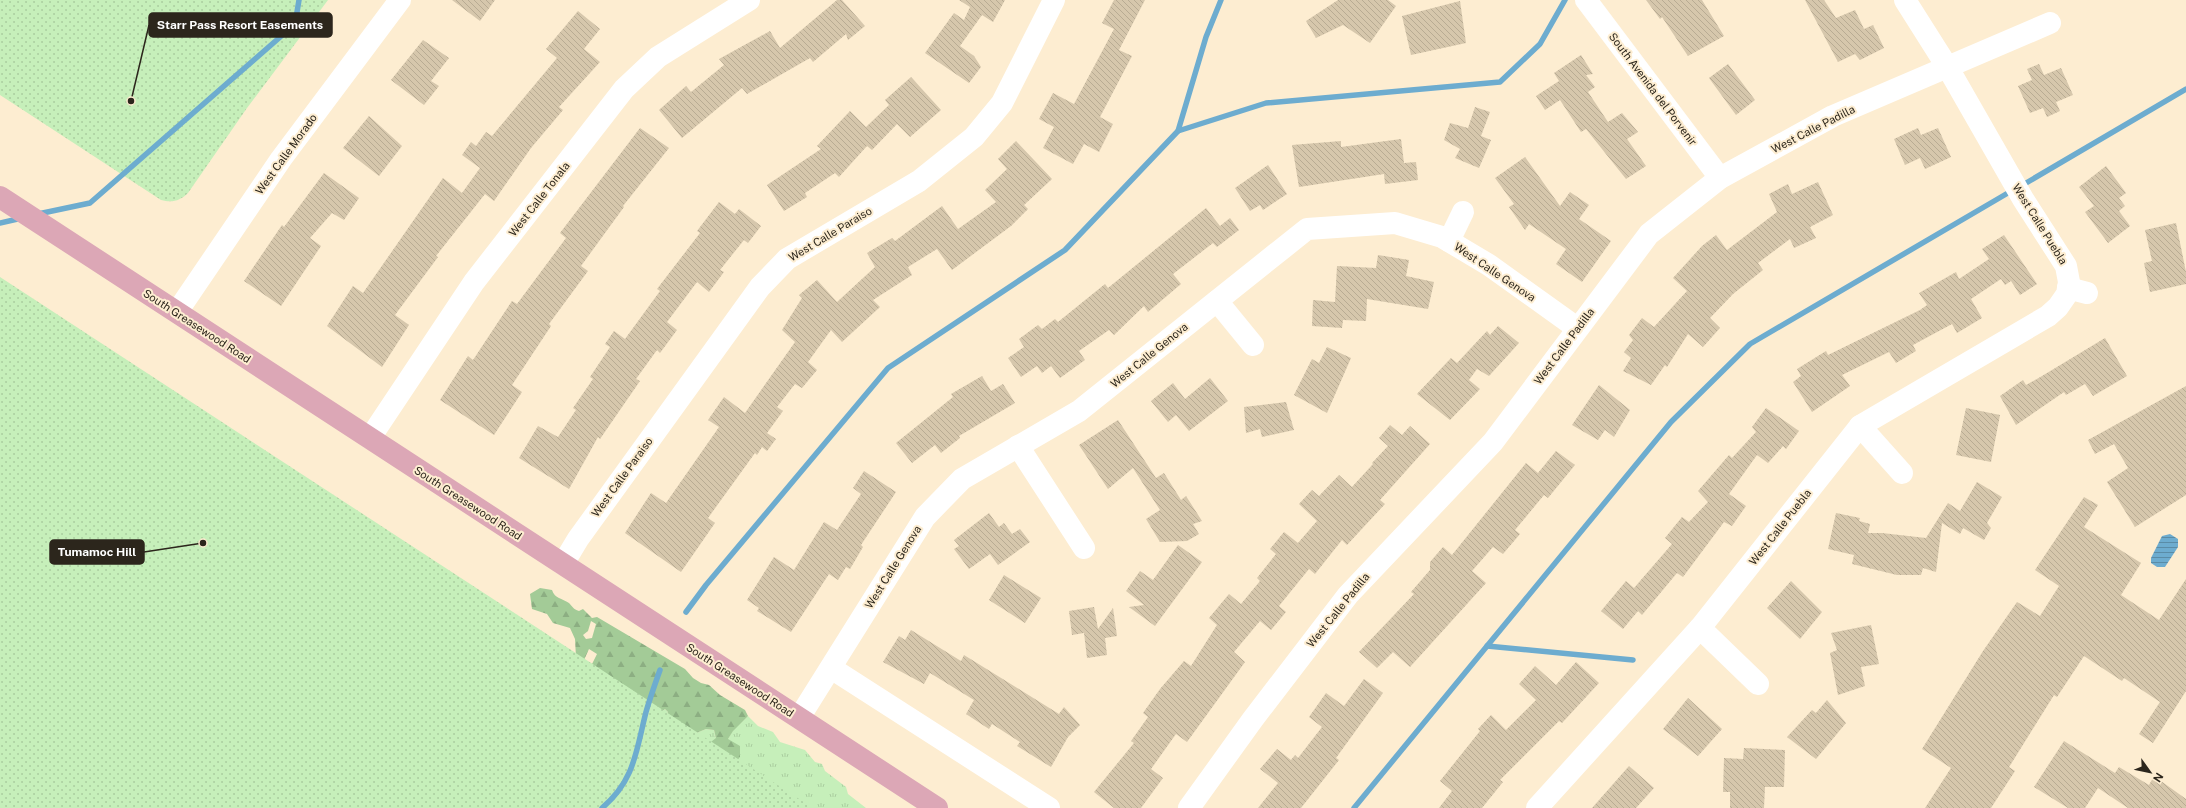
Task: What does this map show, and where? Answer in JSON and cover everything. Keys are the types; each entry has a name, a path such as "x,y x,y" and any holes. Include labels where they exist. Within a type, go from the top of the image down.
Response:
{"main road":[{"name":"South Greasewood Road","path":"0,197 937,808"}],"street":[{"name":"West Calle Morado","path":"177,312 281,159 400,0"},
{"name":"West Calle Tonala","path":"370,438 474,282 624,89 658,57 749,0"},
{"name":"West Calle Paraiso","path":"564,564 578,539 760,287 787,258 919,181 974,137 1002,103 1054,0"},
{"name":"South Avenida del Porvenir","path":"1586,0 1720,178"},
{"name":"West Calle Puebla","path":"1537,808 1700,628 1860,426 2048,316 2058,307 2067,294 2077,290 2064,260 2023,199 1948,68 1905,0"},
{"name":"West Calle Padilla","path":"1189,808 1253,719 1348,595 1493,442 1577,328 1649,234 1720,178 1833,116 1948,68 2050,22"},
{"path":"1449,241 1464,212"},
{"name":"West Calle Genova","path":"799,718 924,517 962,479 1079,411 1307,229 1396,223 1442,237 1489,265 1577,328"},
{"path":"1217,301 1254,345"},
{"path":"1860,426 1902,473"},
{"path":"1018,446 1084,548"},
{"path":"1700,628 1758,684"},
{"path":"831,668 1049,808"}],"green space":[{"path":"0,0 328,0 247,108 188,193 179,200 169,201 161,200 0,95"},
{"path":"0,277 813,808 0,808"},
{"path":"540,588 552,590 557,597 569,603 573,608 579,611 583,609 592,618 597,617 685,669 693,678 701,683 709,685 720,695 745,710 748,716 733,731 728,739 740,746 740,757 735,763 707,745 716,738 714,730 706,729 694,734 666,716 668,712 665,709 660,713 596,808 584,808 575,639 570,628 553,623 547,614 532,609 530,594","holes":["591,621 596,624 592,638 586,639 583,635 588,631","589,649 597,654 592,664 584,660"]},
{"path":"665,709 668,712 666,716 694,734 706,729 714,730 716,738 728,739 733,730 748,716 758,726 773,732 780,742 805,750 815,762 822,764 825,771 846,787 848,794 866,808 596,808 660,713"}],"water":[{"path":"2170,534 2178,539 2178,547 2165,567 2157,567 2151,563 2151,558 2162,536"}],"building":[{"path":"452,0 495,0 480,21"},
{"path":"837,0 842,0 865,26 848,40 846,34 813,62 810,58 747,94 742,88 682,138 659,110 686,86 691,92 724,65 719,59 770,31 780,48"},
{"path":"959,0 1005,0 993,22 982,15 960,46 974,56 981,67 969,83 925,53 954,13 964,20 970,7"},
{"path":"1114,0 1145,0 1119,50 1132,56 1100,117 1113,124 1099,152 1084,144 1073,164 1043,148 1054,127 1039,119 1053,93 1074,104 1114,29 1102,23"},
{"path":"1338,0 1388,0 1396,6 1370,43 1343,25 1316,38 1306,21"},
{"path":"1646,0 1702,0 1724,36 1688,56 1662,17 1660,19"},
{"path":"1805,0 1824,0 1836,18 1855,10 1864,29 1873,25 1884,48 1860,60 1855,54 1838,62"},
{"path":"1460,1 1466,43 1411,55 1402,16"},
{"path":"578,11 600,29 584,49 600,62 559,107 563,110 531,148 494,201 485,194 436,256 438,257 395,315 409,325 382,367 327,326 353,286 363,293 443,178 462,193 480,168 462,155 471,142 476,146 486,132 492,136 557,58 546,49"},
{"path":"423,40 449,58 431,81 439,86 424,105 391,80"},
{"path":"1581,55 1593,74 1586,75 1595,87 1588,92 1608,122 1622,113 1638,132 1627,139 1646,166 1626,179 1586,129 1581,132 1560,100 1545,110 1536,96 1559,81 1554,73"},
{"path":"1728,64 1755,100 1736,115 1709,78"},
{"path":"2039,64 2044,75 2061,68 2073,95 2056,102 2060,111 2047,117 2043,108 2030,113 2018,86 2032,80 2027,69"},
{"path":"911,77 941,110 910,137 897,124 872,150 867,146 839,177 835,173 805,193 807,197 784,211 767,185 821,149 817,146 850,111 866,127 889,105 885,100"},
{"path":"1475,107 1490,112 1481,136 1491,140 1479,168 1455,158 1460,149 1444,140 1450,123 1468,128"},
{"path":"369,116 402,146 379,176 343,148"},
{"path":"640,128 669,148 623,206 624,207 581,266 588,271 549,324 551,326 512,385 522,392 494,435 440,400 468,356 473,360 512,301 517,304 566,238 560,233"},
{"path":"1918,128 1921,135 1938,128 1951,157 1925,169 1920,158 1905,165 1894,139"},
{"path":"1401,139 1404,163 1416,162 1418,180 1385,184 1384,174 1299,187 1292,145 1341,141 1341,147"},
{"path":"1016,141 1052,179 1024,205 1028,209 1011,226 952,270 937,249 908,267 912,275 873,300 880,307 842,342 831,330 808,362 817,370 802,388 795,384 777,407 783,411 767,433 776,439 767,451 762,447 757,455 755,453 708,518 715,523 681,572 625,533 651,493 666,503 719,427 708,420 724,397 745,413 795,342 782,330 802,298 799,295 817,280 837,302 875,267 867,253 892,238 895,241 942,206 958,229 996,202 985,190 1007,169 998,159"},
{"path":"1525,157 1560,206 1570,192 1589,205 1579,219 1611,241 1582,282 1556,264 1566,249 1529,224 1525,230 1509,207 1514,204 1495,178"},
{"path":"1268,165 1287,194 1263,210 1260,205 1250,211 1235,188"},
{"path":"2106,166 2126,193 2119,198 2125,206 2119,211 2130,226 2108,243 2085,212 2094,206 2079,187"},
{"path":"324,173 359,198 344,220 332,213 310,238 321,246 281,306 244,281 282,225 284,227"},
{"path":"1818,182 1833,215 1810,227 1816,238 1794,248 1790,239 1758,263 1763,270 1733,294 1710,318 1720,328 1703,347 1688,334 1667,367 1665,365 1651,385 1623,371 1631,358 1624,352 1633,340 1629,335 1642,318 1654,327 1687,291 1673,278 1702,246 1716,235 1727,250 1777,212 1769,194 1788,184 1792,194"},
{"path":"719,202 735,214 739,209 761,226 748,243 744,240 720,270 724,272 709,292 697,282 667,322 677,330 660,353 657,350 636,379 640,381 600,439 598,437 569,489 519,458 538,426 558,437 576,410 573,408 593,379 590,377 610,347 605,344 614,331 625,339 660,291 657,289 700,233 697,231"},
{"path":"1206,208 1220,226 1230,218 1239,230 1217,247 1213,243 1173,274 1181,284 1148,312 1144,306 1114,335 1109,330 1079,351 1085,360 1060,378 1051,366 1042,373 1037,366 1021,377 1008,358 1024,347 1019,339 1038,325 1042,329 1055,319 1058,322 1105,284 1108,288"},
{"path":"2176,223 2186,272 2186,284 2150,292 2144,263 2152,261 2145,230"},
{"path":"2004,235 2037,284 2020,295 2011,281 2005,285 2001,279 1971,299 1982,318 1957,333 1952,324 1913,345 1916,351 1896,363 1889,352 1842,375 1850,386 1812,412 1793,382 1801,376 1797,369 1826,351 1828,355 1920,310 1927,305 1919,293 1956,272 1959,279 1989,259 1982,249"},
{"path":"1378,255 1409,260 1406,276 1434,282 1428,309 1367,299 1366,321 1343,320 1342,328 1312,326 1313,300 1335,302 1337,266 1376,268"},
{"path":"1498,326 1519,343 1489,376 1477,369 1469,380 1480,389 1450,420 1417,394 1451,358 1457,363 1487,331 1490,335"},
{"path":"2105,338 2127,376 2093,396 2085,384 2066,395 2064,392 2016,425 2000,396 2023,380 2026,385"},
{"path":"1327,347 1351,358 1327,413 1294,395 1312,359 1319,363"},
{"path":"982,376 991,391 1003,384 1015,403 959,436 960,438 941,453 935,445 912,463 896,443 953,397 951,394"},
{"path":"1210,378 1228,401 1189,431 1176,415 1168,422 1151,401 1173,383 1185,399"},
{"path":"1599,385 1630,410 1614,437 1605,430 1598,440 1572,425"},
{"path":"2186,386 2186,495 2135,527 2107,482 2128,468 2114,444 2095,454 2088,440"},
{"path":"1286,402 1294,430 1262,437 1260,429 1246,433 1244,407"},
{"path":"1766,408 1799,431 1786,449 1783,446 1768,463 1757,455 1729,494 1746,506 1732,526 1724,522 1683,577 1677,573 1642,615 1638,611 1623,629 1601,611 1626,581 1634,588 1672,544 1665,538 1682,517 1689,522 1708,502 1698,491 1729,455 1732,458 1756,432 1752,427"},
{"path":"1966,408 2000,415 1991,462 1956,455"},
{"path":"1118,420 1156,478 1164,473 1181,500 1186,496 1202,521 1193,524 1199,534 1187,541 1160,542 1146,519 1160,510 1133,468 1108,489 1079,445"},
{"path":"1390,425 1402,435 1410,426 1430,444 1380,500 1385,504 1347,545 1342,540 1315,574 1309,569 1279,606 1286,612 1271,630 1260,621 1234,652 1245,662 1187,742 1176,734 1151,769 1163,778 1141,808 1114,808 1094,792 1134,743 1131,741 1148,717 1143,713 1160,689 1184,661 1191,666 1217,625 1209,618 1229,594 1241,604 1260,581 1257,578 1276,554 1270,549 1284,532 1298,543 1317,521 1299,504 1312,490 1319,496 1339,475 1352,487 1388,446 1379,438"},
{"path":"1556,451 1575,465 1548,498 1544,495 1515,530 1520,534 1503,554 1493,547 1472,571 1486,583 1410,667 1393,652 1377,668 1359,652 1414,594 1411,592 1430,570 1430,562 1443,547 1452,555 1526,463 1538,473"},
{"path":"864,471 896,492 861,545 863,547 850,569 846,567 838,580 829,574 791,632 757,611 759,608 747,600 774,557 794,570 824,522 837,530 861,494 853,488"},
{"path":"1977,482 2002,497 1987,523 1991,528 1984,540 1963,528 1960,534 1942,523 1936,572 1923,568 1921,575 1897,575 1852,564 1854,555 1828,549 1836,513 1860,518 1859,521 1870,524 1868,533 1882,533 1926,538 1948,503 1960,511"},
{"path":"2084,497 2098,505 2084,527 2141,563 2121,595 2159,620 2186,579 2186,691 2153,743 2139,734 2160,702 2124,678 2122,681 2084,656 2057,697 2054,695 2009,767 2015,771 1991,808 1925,808 1951,768 1922,749 1983,651 2017,602 2040,616 2059,586 2035,570"},
{"path":"989,513 999,527 1004,523 1012,534 1020,529 1030,542 998,565 990,554 969,569 954,549 959,546 954,540"},
{"path":"1178,545 1202,562 1155,626 1129,607 1144,605 1126,591 1140,571 1153,580"},
{"path":"1004,575 1041,598 1025,623 989,600"},
{"path":"1791,581 1822,612 1800,639 1767,608"},
{"path":"1094,607 1098,629 1113,608 1117,636 1105,638 1107,655 1087,658 1084,633 1072,635 1069,611"},
{"path":"1871,625 1879,664 1861,667 1865,686 1838,695 1830,653 1837,650 1831,633"},
{"path":"911,630 961,661 964,655 1059,714 1064,707 1080,725 1068,737 1051,767 1017,746 1020,742 992,724 989,729 966,714 974,700 930,673 924,684 883,662 899,636 905,640"},
{"path":"1576,662 1599,683 1562,723 1559,721 1500,780 1503,782 1482,808 1439,808 1452,791 1440,781 1480,731 1478,729 1491,715 1506,730 1536,700 1519,684 1535,666 1556,685"},
{"path":"1364,679 1383,693 1336,758 1339,760 1301,808 1258,808 1278,783 1260,769 1277,749 1291,760 1295,755 1298,758 1322,727 1309,717 1326,693 1344,706"},
{"path":"1688,698 1722,729 1698,756 1663,729"},
{"path":"1827,700 1846,723 1816,759 1787,737 1812,710 1816,713"},
{"path":"2064,741 2115,773 2119,767 2149,785 2154,776 2186,799 2186,808 2128,808 2098,788 2085,808 2068,808 2034,787"},
{"path":"1744,748 1785,750 1784,787 1765,787 1764,808 1730,808 1730,792 1723,792 1724,758 1743,759"},
{"path":"1629,766 1654,788 1636,808 1592,808"}],"waterway":[{"path":"38,214 90,203 295,24 299,0"},
{"path":"686,612 706,585 888,368 1065,250 1178,131 1206,37 1221,0"},
{"path":"1178,131 1266,103 1500,82 1540,44 1565,0"},
{"path":"2021,186 2186,89"},
{"path":"1354,808 1671,422 1750,344 2013,190"},
{"path":"0,223 22,218"},
{"path":"1487,646 1633,660"},
{"path":"602,808 613,797 628,776 633,764 646,712 660,670"}],"place":[{"name":"Starr Pass Resort Easements","path":"131,101"},
{"name":"Tumamoc Hill","path":"203,543"}]}
